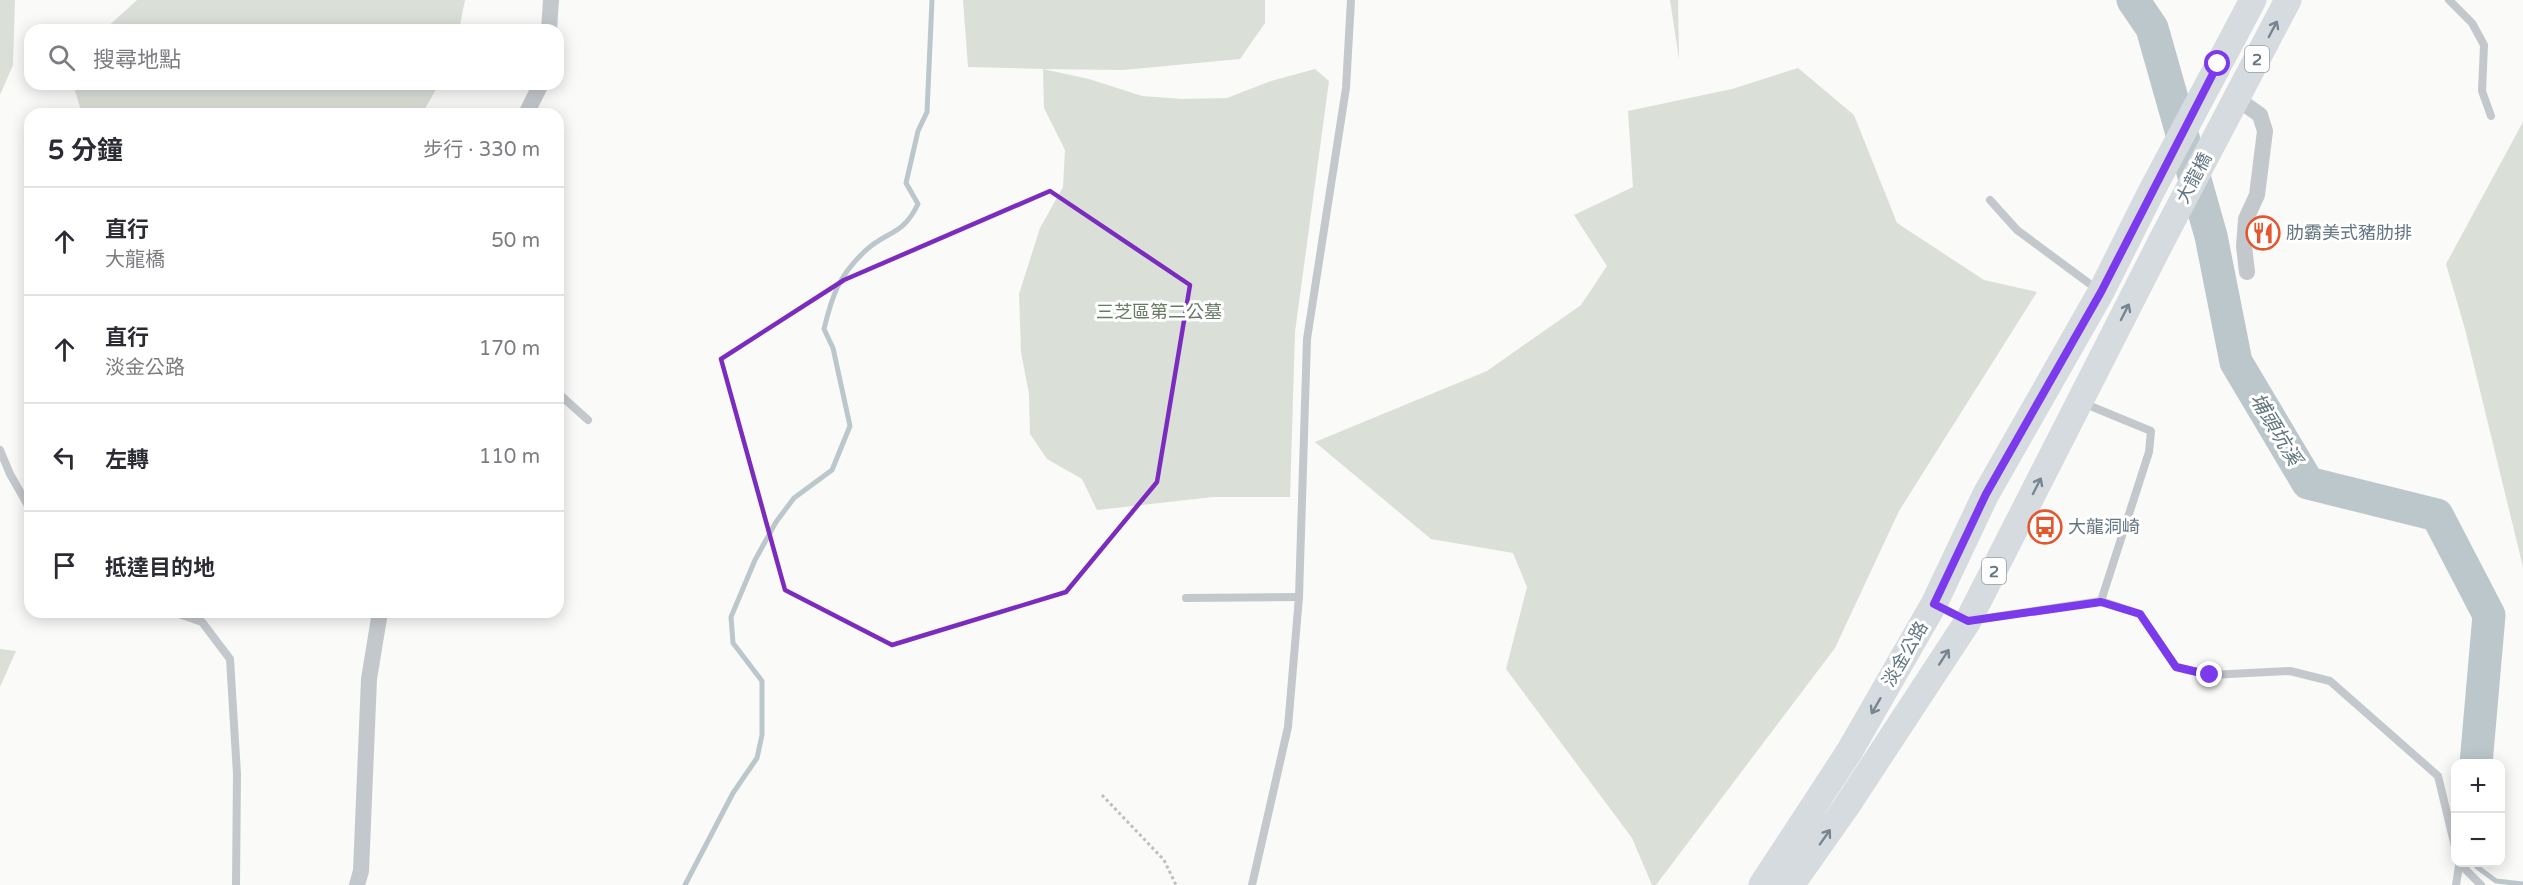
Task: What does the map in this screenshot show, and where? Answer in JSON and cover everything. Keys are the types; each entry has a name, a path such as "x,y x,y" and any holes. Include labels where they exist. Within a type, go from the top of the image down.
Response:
{"main road":[{"name":"大龍橋","path":"2151,192 2253,0"},
{"name":"2","path":"2231,108 2288,0"},
{"name":"大龍橋","path":"2163,238 2231,108"},
{"name":"淡金公路","path":"1762,885 1849,752 1934,604 1986,494 2101,292 2151,192"},
{"name":"淡金公路","path":"1791,885 1846,807 1968,621 2163,238"}],"street":[{"path":"549,24 551,0"},
{"path":"529,108 538,90"},
{"path":"2231,108 2260,115 2265,130 2257,195 2246,219 2244,246 2247,272"},
{"path":"357,885 361,871 369,679 379,618"}],"lane":[{"path":"1252,885 1288,727 1299,597 1307,339 1346,88 1351,0"},
{"path":"2449,0 2472,23 2484,45 2482,91 2491,116"},
{"path":"1990,200 2017,230 2101,292"},
{"path":"564,398 588,420"},
{"path":"2080,402 2151,431 2149,452 2101,602"},
{"path":"0,450 24,498"},
{"path":"1186,598 1299,597"},
{"path":"1934,604 1968,621 2101,602 2140,614 2176,667 2210,675 2290,671 2330,681 2438,776 2451,830"},
{"path":"190,618 202,622 230,659 237,774 236,885"},
{"path":"2456,885 2459,867"},
{"path":"2462,867 2481,885"}],"path":[{"path":"1102,795 1164,860 1176,885"}],"highlighted area":[{"path":"1050,191 1190,285 1157,482 1066,592 892,645 785,590 721,359 844,280"}],"green space":[{"path":"0,0 15,0 13,65 0,95"},
{"path":"137,0 465,0 460,24 111,24"},
{"path":"963,0 1265,0 1265,23 1240,59 1123,70 968,67"},
{"path":"1670,0 1678,0 1679,59"},
{"path":"1798,68 1854,115 1897,223 1984,280 2037,292 1899,511 1835,648 1656,885 1652,885 1632,838 1506,669 1527,587 1513,553 1431,539 1315,442 1487,371 1581,305 1607,266 1574,215 1633,187 1628,111 1732,89"},
{"name":"三芝區第二公墓","path":"1043,69 1089,79 1142,96 1182,99 1227,98 1271,81 1315,69 1329,81 1295,332 1290,497 1213,497 1097,510 1082,479 1047,459 1030,434 1029,394 1021,352 1019,294 1040,228 1063,187 1065,150 1044,108"},
{"path":"75,90 436,90 425,108 80,108"},
{"path":"2523,122 2523,567 2465,329 2446,264"},
{"path":"0,649 16,651 0,687"}],"waterway":[{"path":"685,885 733,793 757,758 762,735 762,681 733,643 731,617 755,560 776,522 794,498 832,470 850,426 833,348 824,329 833,297 855,261 872,245 900,228 918,204 906,183 918,131 927,112 932,0"},
{"name":"埔頭坑溪","path":"2133,0 2152,28 2211,236 2236,362 2308,483 2437,515 2489,615 2476,759"},
{"path":"2477,867 2496,881 2523,884"}],"place":[{"name":"肋霸美式豬肋排","path":"2263,233"},
{"name":"大龍洞崎","path":"2045,527"}],"route":[{"path":"2210,675 2176,667 2140,614 2101,602 1968,621 1934,604 1986,494 2101,292 2218,64"}]}
